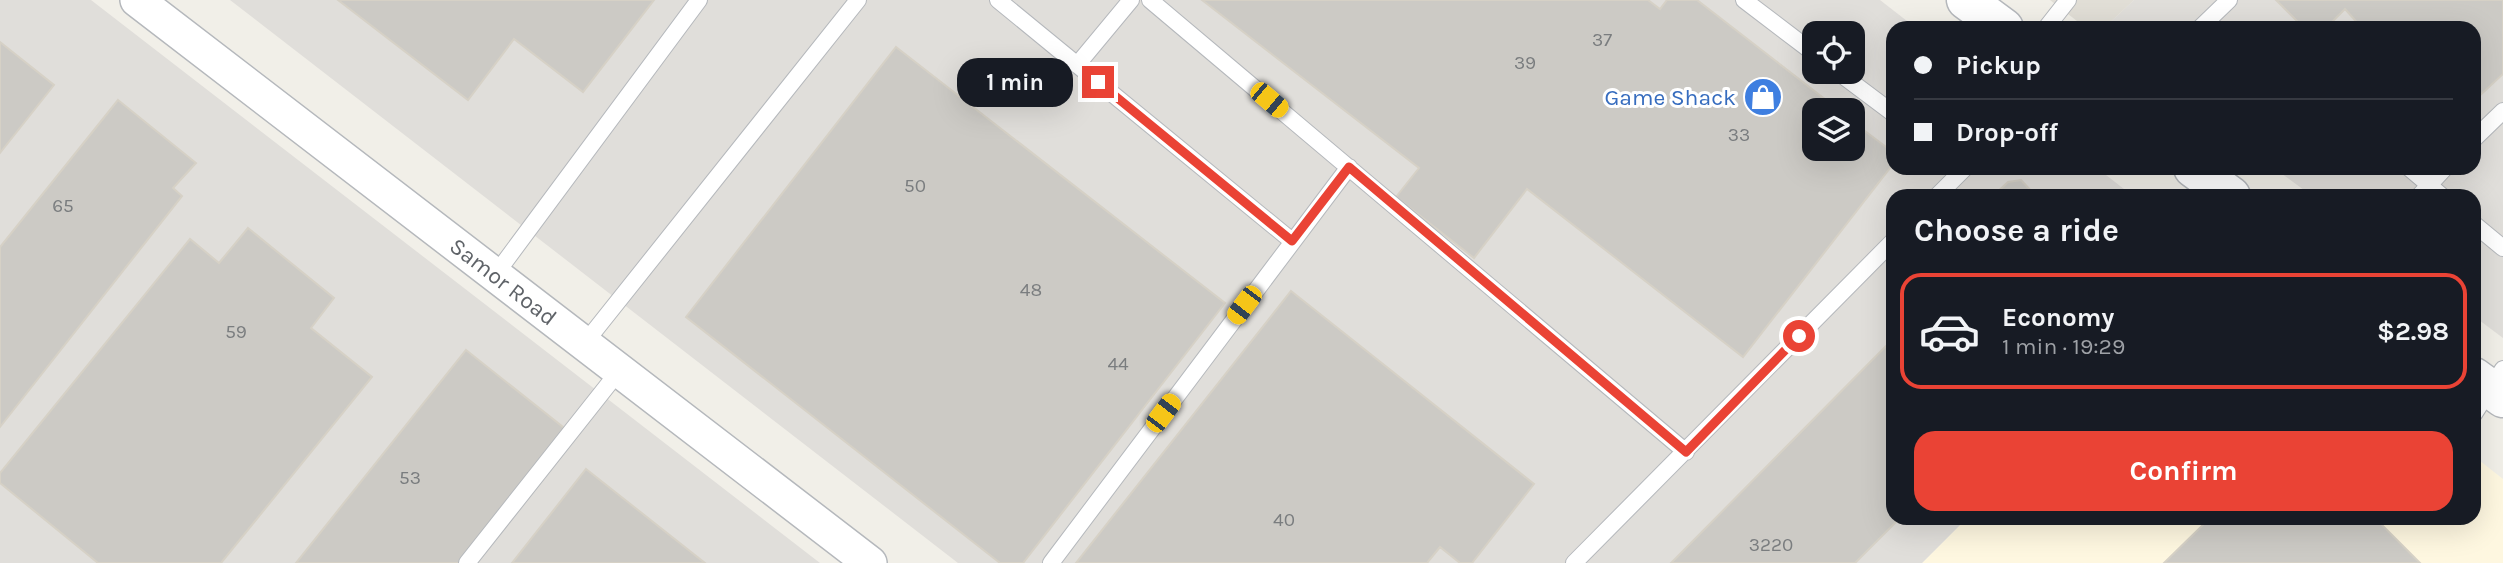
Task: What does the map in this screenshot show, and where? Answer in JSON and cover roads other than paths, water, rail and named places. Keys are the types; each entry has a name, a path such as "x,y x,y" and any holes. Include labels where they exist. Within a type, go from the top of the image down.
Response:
{"street":[{"path":"1966,0 1994,21"},
{"name":"Samor Road","path":"146,3 870,563"},
{"path":"2202,175 2222,189"}],"lane":[{"path":"495,275 699,0"},
{"path":"584,344 858,0"},
{"path":"998,0 1292,241"},
{"path":"1077,65 1131,0"},
{"path":"1150,0 1686,452"},
{"path":"1744,0 1802,44"},
{"path":"2052,21 2068,0"},
{"path":"2207,21 2229,0"},
{"path":"1854,84 1886,108"},
{"path":"2481,132 2503,111"},
{"path":"1051,563 1349,167"},
{"path":"1944,189 1957,175"},
{"path":"2425,189 2438,175"},
{"path":"2481,230 2503,248"},
{"path":"1574,563 1886,248"},
{"path":"467,563 619,371"}],"place":[{"name":"Game Shack","path":"1763,97"}]}
